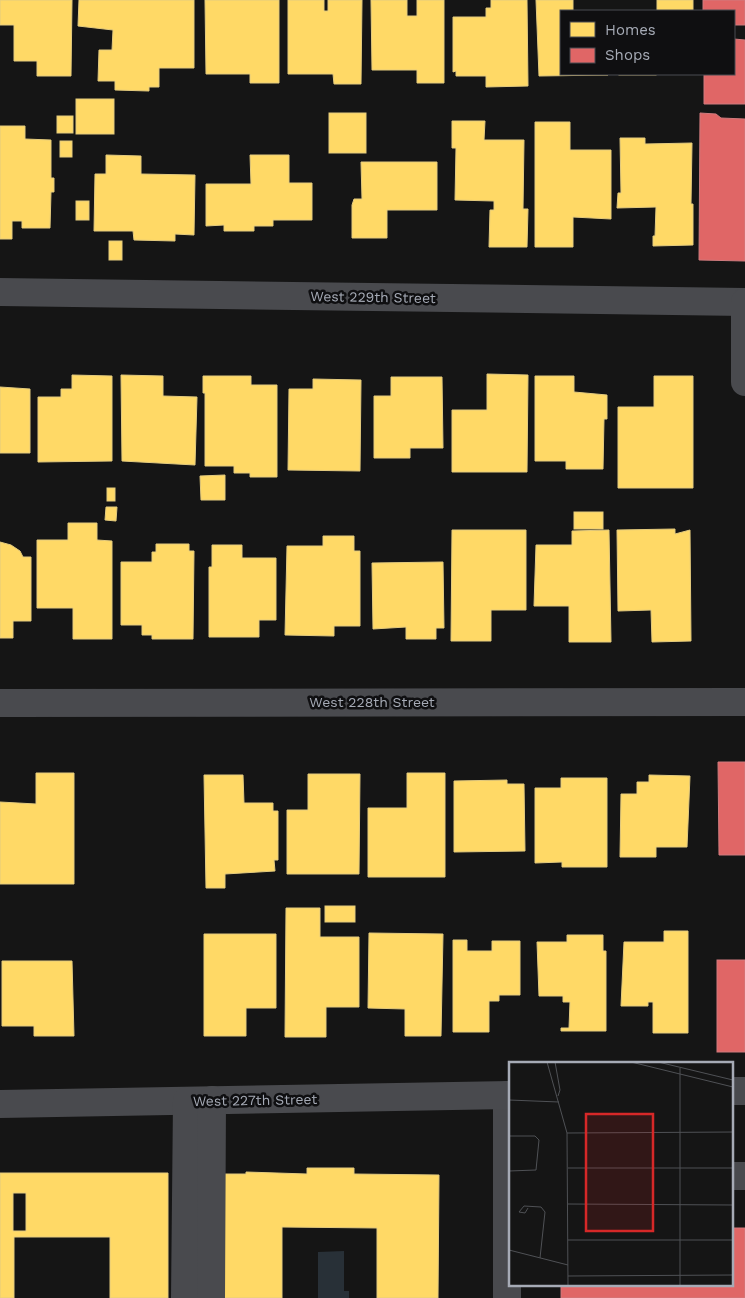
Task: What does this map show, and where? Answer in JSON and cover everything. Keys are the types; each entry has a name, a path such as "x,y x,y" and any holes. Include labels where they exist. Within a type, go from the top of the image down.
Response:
{"street":[{"name":"West 229th Street","path":"0,292 745,302"},
{"path":"745,302 745,382"},
{"name":"West 228th Street","path":"0,703 745,702"},
{"path":"732,1091 745,1091"},
{"path":"507,1298 509,1095"},
{"name":"West 227th Street","path":"0,1104 509,1095"},
{"path":"185,1298 199,1101"},
{"path":"199,1101 211,1298"},
{"path":"732,1176 745,1176"}],"shaded area":[{"path":"344,1251 344,1291 349,1291 349,1298 318,1298 318,1252"}],"building: Homes":[{"path":"0,0 72,0 71,76 37,76 37,61 14,61 14,25 0,25"},
{"path":"79,0 194,0 194,68 159,68 159,87 149,87 149,91 115,90 115,81 98,81 99,50 112,50 113,30 78,26"},
{"path":"205,0 279,0 279,83 250,83 250,74 206,74"},
{"path":"288,0 324,0 324,11 328,11 328,0 362,0 361,84 334,84 333,74 288,74"},
{"path":"371,0 407,0 407,16 417,16 417,0 444,0 444,83 417,83 417,70 372,70"},
{"path":"491,0 527,0 528,86 486,87 486,76 456,76 456,71 453,72 453,17 486,17 486,8 491,8"},
{"path":"536,0 573,0 573,10 560,10 560,75 608,75 539,76"},
{"path":"657,0 693,0 693,10 657,10"},
{"path":"76,99 114,99 114,134 76,134"},
{"path":"329,113 366,113 366,153 329,153"},
{"path":"57,116 73,116 73,133 57,133"},
{"path":"452,121 485,121 484,140 524,140 523,209 528,209 527,247 489,247 490,210 494,210 494,201 455,200 456,148 452,148"},
{"path":"535,122 570,122 570,150 611,150 611,219 573,217 573,247 535,247"},
{"path":"0,126 25,126 25,139 51,140 51,178 54,178 54,192 51,192 50,228 22,228 22,221 12,221 12,239 0,239"},
{"path":"620,138 645,138 645,144 692,143 691,204 693,204 693,245 653,246 656,207 617,208 618,193 621,193"},
{"path":"60,141 72,141 72,157 60,157"},
{"path":"106,155 141,156 141,174 195,175 194,235 175,234 175,241 134,240 133,231 94,231 95,174 106,174"},
{"path":"250,155 289,155 289,183 312,183 312,220 273,220 273,226 254,226 254,231 224,231 224,225 206,226 206,184 251,184"},
{"path":"361,162 437,162 437,210 387,210 387,238 352,238 352,205 354,199 362,199"},
{"path":"76,201 89,201 89,220 76,220"},
{"path":"109,241 122,241 122,260 109,260"},
{"path":"487,374 528,375 527,472 452,472 452,410 487,410"},
{"path":"72,375 112,376 112,461 38,462 38,397 61,397 61,389 72,389"},
{"path":"121,375 163,376 163,396 197,397 195,465 122,461"},
{"path":"203,376 251,376 251,385 277,385 277,477 250,477 250,473 234,473 234,466 205,466 205,393 203,393"},
{"path":"535,376 574,376 574,392 607,395 607,419 604,419 603,469 566,469 566,461 535,461"},
{"path":"654,376 693,376 693,488 618,488 618,407 654,407"},
{"path":"391,377 442,377 443,448 410,448 410,458 374,458 374,396 391,396"},
{"path":"313,379 361,380 360,471 288,470 289,389 313,389"},
{"path":"0,387 30,389 30,453 0,453"},
{"path":"225,475 225,500 201,500 200,476"},
{"path":"107,488 115,488 115,501 107,501"},
{"path":"106,507 117,507 116,521 105,520"},
{"path":"574,512 603,512 603,529 574,529"},
{"path":"68,523 97,523 97,540 112,541 112,639 73,639 73,608 37,608 37,540 68,540"},
{"path":"675,529 675,534 690,530 691,641 652,642 651,610 618,611 617,530"},
{"path":"452,530 526,530 526,610 491,610 491,641 451,641"},
{"path":"609,530 611,642 569,642 569,606 534,606 536,545 572,545 572,531"},
{"path":"323,536 354,536 354,551 360,551 360,626 334,626 334,636 285,635 287,546 323,546"},
{"path":"0,542 11,545 20,551 23,557 31,557 31,621 13,621 13,638 0,638"},
{"path":"156,544 189,544 189,551 194,551 193,639 152,639 152,635 142,635 142,625 121,625 121,562 152,562 152,552 156,552"},
{"path":"212,545 242,545 242,558 276,558 276,620 259,620 259,637 209,637 209,567 212,567"},
{"path":"443,562 444,628 436,628 436,639 406,639 406,627 373,629 372,563"},
{"path":"36,773 74,773 74,884 0,884 0,802 36,804"},
{"path":"407,773 445,773 445,877 368,877 368,808 407,808"},
{"path":"308,774 360,774 359,874 287,874 287,810 308,810"},
{"path":"204,775 243,775 244,803 273,803 273,811 278,811 278,860 274,860 275,871 225,874 225,888 206,888"},
{"path":"649,775 690,776 687,847 656,847 656,857 620,857 621,794 637,794 637,782 649,782"},
{"path":"561,778 607,778 607,867 562,867 562,862 535,863 535,788 561,788"},
{"path":"507,780 507,784 524,784 525,851 454,852 454,781"},
{"path":"325,906 355,906 355,922 325,922"},
{"path":"286,908 320,908 320,937 359,937 359,1007 326,1007 326,1037 285,1037"},
{"path":"664,931 688,931 688,1033 653,1033 653,1002 648,1002 648,1006 621,1006 624,942 664,942"},
{"path":"369,933 443,934 441,1036 405,1036 405,1009 368,1008"},
{"path":"204,934 276,934 276,1008 246,1008 246,1036 204,1036"},
{"path":"567,935 603,935 603,951 606,951 606,1031 561,1031 561,1028 569,1028 570,1002 563,1002 563,996 539,996 537,942 567,942"},
{"path":"453,940 467,940 467,951 492,951 492,941 520,941 520,995 499,995 499,1001 489,1001 489,1032 453,1032"},
{"path":"2,961 72,961 74,1036 34,1036 34,1026 2,1026"},
{"path":"307,1168 354,1168 354,1174 439,1175 438,1298 377,1298 377,1228 282,1227 282,1298 222,1298 222,1174 246,1174 246,1172 307,1174"},
{"path":"0,1173 168,1173 168,1298 110,1298 110,1237 14,1237 14,1298 0,1298","holes":["13,1193 26,1193 26,1231 13,1231"]}],"building: Shops":[{"path":"703,0 745,0 745,25 735,25 735,10 703,10"},
{"path":"735,39 745,40 745,104 704,104 704,75 735,75"},
{"path":"700,113 716,114 721,118 745,119 745,261 699,260"},
{"path":"718,762 745,762 745,855 719,855"},
{"path":"717,960 745,960 745,1052 717,1052"},
{"path":"732,1228 745,1228 745,1298 561,1298 561,1286 732,1286"}]}
